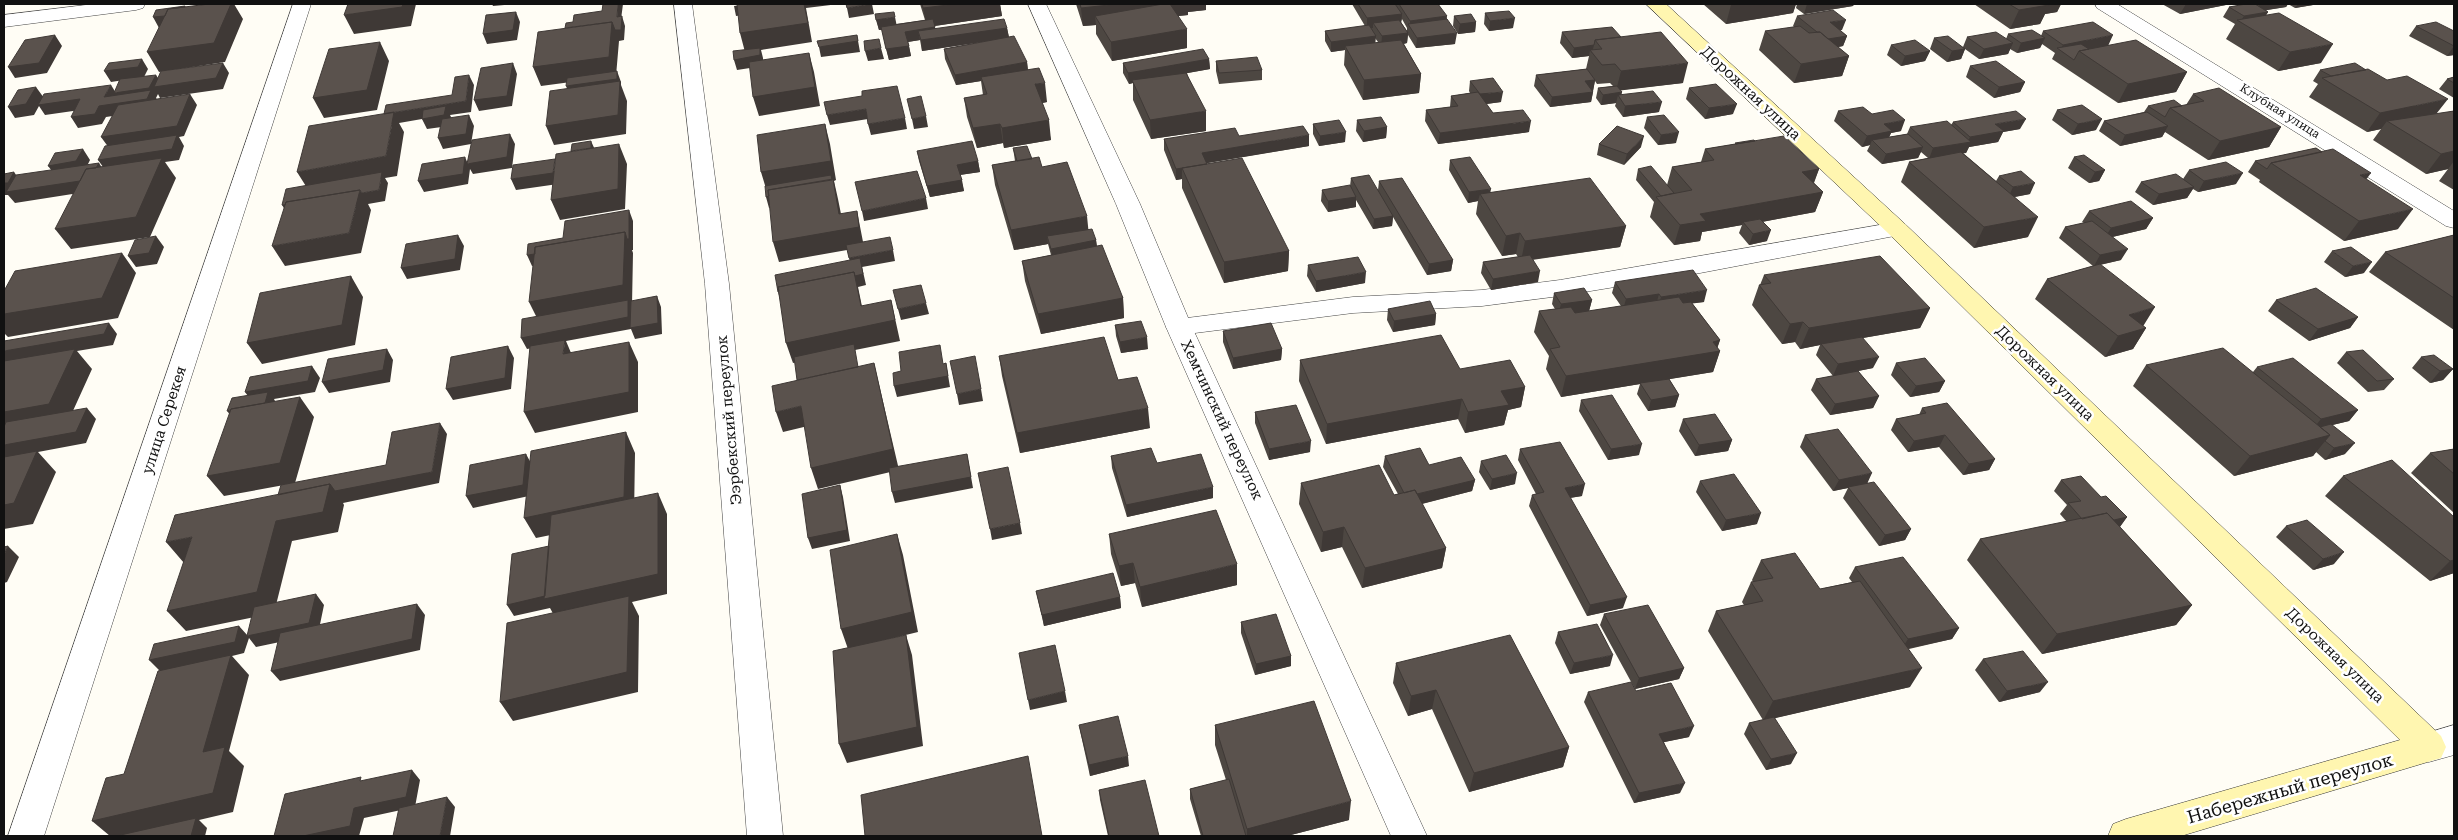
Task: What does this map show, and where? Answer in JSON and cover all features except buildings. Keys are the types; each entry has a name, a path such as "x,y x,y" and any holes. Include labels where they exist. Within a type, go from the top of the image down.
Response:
{"street":[{"path":"4,21 136,4"},
{"name":"улица Серекея","path":"26,836 302,4"},
{"name":"Ээрбекский переулок","path":"683,4 717,284 765,836"},
{"name":"Хемчинский переулок","path":"1037,4 1128,204 1179,327 1409,836"},
{"name":"Дорожная улица","path":"1655,4 1897,229 2442,744"},
{"name":"Клубная улица","path":"2104,4 2454,221"},
{"path":"1179,327 1353,305 1482,298 1560,288 1897,229"},
{"name":"Набережный переулок","path":"2126,836 2442,744"}]}
